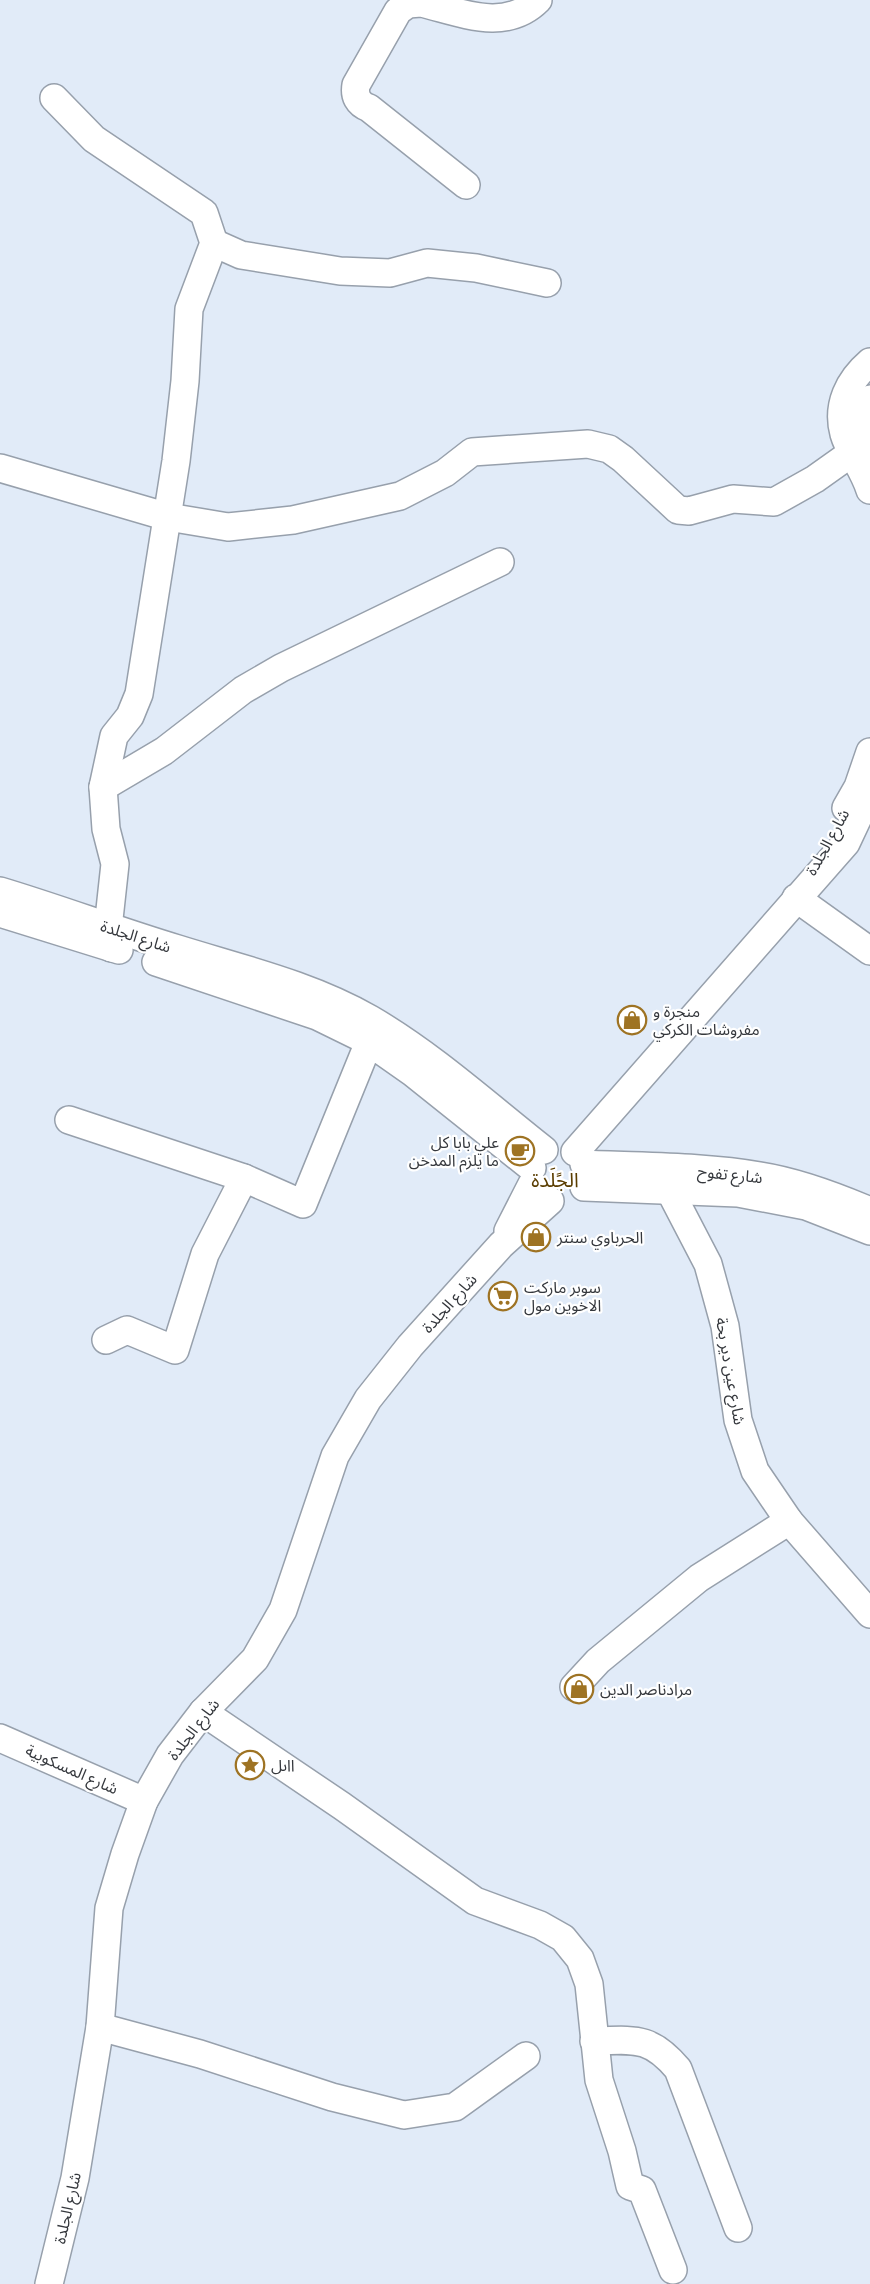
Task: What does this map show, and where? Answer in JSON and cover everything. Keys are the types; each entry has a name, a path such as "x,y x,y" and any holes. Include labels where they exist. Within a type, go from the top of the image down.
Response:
{"street":[{"path":"466,185 407,137 361,104 355,94 356,85 396,15 408,4 421,3 498,19 519,15 538,0"},
{"path":"54,98 94,139 204,213 214,243 189,309 185,381 168,517 139,694 130,716 114,736 103,787 106,829 116,864 110,938"},
{"path":"214,243 241,255 340,271 390,273 427,263 476,268 547,283"},
{"path":"864,443 844,434 843,400 850,383 870,362"},
{"path":"870,399 864,443 866,477 870,490"},
{"path":"0,468 168,517 228,526 293,520 400,496 445,473 472,452 588,444 609,448 678,510 689,512 733,499 774,502 815,479 864,443"},
{"path":"103,787 164,751 243,690 281,668 500,562"},
{"name":"شارع الجلدة","path":"796,898 858,787 870,752"},
{"name":"شارع الجلدة","path":"0,913 110,938 300,987 368,1018 398,1036 540,1176 562,1203 575,1197 581,1168 796,898 846,843 870,792"},
{"name":"شارع الجلدة","path":"0,891 110,938 317,1016 369,1042 413,1073 540,1176"},
{"path":"796,898 870,951"},
{"path":"69,1120 244,1178 303,1204 369,1042"},
{"name":"شارع تفوح","path":"540,1176 560,1147 581,1168 669,1179 760,1176 828,1193 870,1211"},
{"name":"شارع الجلدة","path":"50,2284 75,2178 100,2027 109,1908 144,1801 170,1755 203,1712 255,1659 283,1610 335,1456 368,1399 410,1346 501,1245 540,1176"},
{"path":"106,1340 128,1330 175,1350 205,1254 244,1178"},
{"path":"669,1179 806,1206 870,1231"},
{"name":"شارع عين دير بحة","path":"669,1179 708,1264 725,1326 738,1420 755,1471 789,1521 870,1614"},
{"path":"574,1687 598,1661 699,1578 789,1521"},
{"path":"203,1712 342,1806 475,1901 540,1925 563,1938 572,1948 586,1971 589,1984 599,2080 622,2151 630,2186 642,2190 665,2279"},
{"name":"شارع المسكوبية","path":"0,1738 144,1801"},
{"path":"100,2027 200,2054 332,2097 404,2115 455,2107 526,2056"},
{"path":"594,2041 623,2040 648,2043 663,2052 678,2069 738,2228"}],"place":[{"name":"منجرة و مفروشات الكركي","path":"632,1020"},
{"name":"علي بابا كل ما يلزم المدخن","path":"520,1151"},
{"name":"الحرباوي سنتر","path":"536,1237"},
{"name":"سوبر ماركت الاخوين مول","path":"503,1296"},
{"name":"مرادناصر الدين","path":"579,1689"},
{"name":"ااىل","path":"250,1765"}],"district":[{"name":"الجًلَدة","path":"555,1180"}]}
